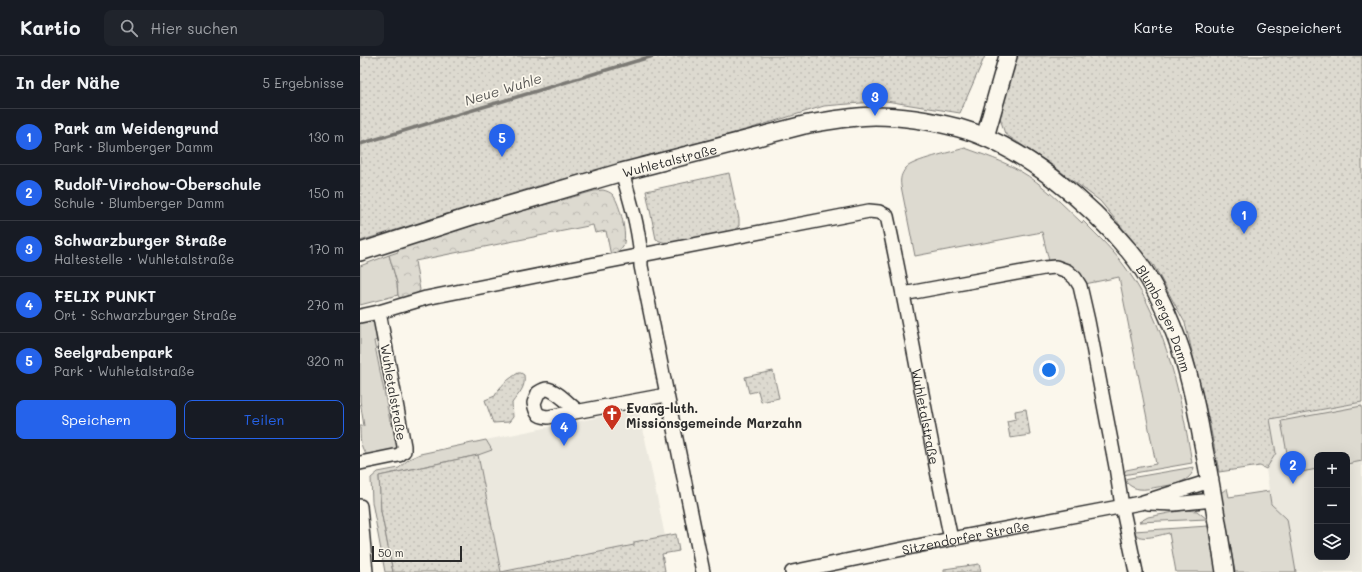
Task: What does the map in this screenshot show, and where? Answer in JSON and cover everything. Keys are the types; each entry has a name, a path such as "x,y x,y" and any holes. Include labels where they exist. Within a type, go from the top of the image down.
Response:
{"main road":[{"path":"985,137 1008,56"},
{"name":"Wuhletalstraße","path":"360,252 475,215 622,172 804,125 853,117 875,116 911,118 960,128 985,137"},
{"name":"Blumberger Damm","path":"985,137 1002,144 1043,171 1087,206 1130,252 1157,293 1177,337 1187,368 1195,401 1210,481 1225,572"}],"street":[{"path":"622,172 637,229 641,266 703,572"},
{"name":"Wuhletalstraße","path":"360,316 426,298 641,255 875,211 887,216 904,294 950,539"},
{"path":"904,294 1044,268 1056,267 1067,271 1075,278 1080,286 1088,321 1122,506 1136,572"},
{"name":"Wuhletalstraße","path":"360,463 399,455 404,451 379,312"},
{"path":"578,411 666,395"},
{"name":"Sitzendorfer Straße","path":"792,572 950,539 1140,503 1210,481"},
{"name":"Sitzendorfer Straße","path":"1140,503 1160,504 1213,500"},
{"path":"360,506 366,572"}],"shaded area":[{"path":"1362,402 1362,572 1296,572 1287,519 1271,504 1266,469 1276,453 1270,419"},
{"path":"639,409 665,536 634,542 634,545 501,572 478,455 492,450 486,440"}],"green space":[{"path":"360,56 985,56 960,113 886,101 824,106 752,128 538,186 360,241"},
{"path":"1015,56 1362,56 1362,402 1270,419 1276,453 1266,469 1260,466 1219,472 1210,425 1185,323 1154,266 1100,201 1052,165 1005,134 999,115"},
{"path":"965,148 1007,164 1037,182 1082,223 1083,221 1123,264 1141,292 1153,315 1162,339 1177,388 1192,463 1123,475 1126,470 1156,464 1119,277 1085,284 1049,261 1042,232 915,256 901,186 902,174 906,168 916,162"},
{"path":"729,173 739,219 739,226 734,230 670,244 656,239 646,191"},
{"path":"603,190 611,193 616,199 621,212 625,235 623,246 619,251 611,256 606,231 595,233 593,225 415,261 420,290 416,296 400,299 389,255 398,252 398,249 477,224 594,191"},
{"path":"389,255 397,283 398,295 360,305 360,266"},
{"path":"367,320 376,324 381,339 374,341 390,421 397,420 399,448 396,451 367,455 362,446 360,435 360,426 364,426 360,401 360,322"},
{"path":"773,371 779,398 761,402 758,391 749,393 745,377"},
{"path":"518,373 524,375 524,383 512,403 513,417 509,422 493,423 485,400 495,396 508,380"},
{"path":"1362,406 1362,461 1350,463 1350,452 1314,452 1314,470 1291,474 1281,421"},
{"path":"1026,409 1030,435 1010,438 1007,421 1016,419 1015,411"},
{"path":"486,440 492,450 478,455 379,476 381,511 393,572 385,572 372,502 371,478 378,472 399,468 409,459 420,454"},
{"path":"478,455 501,572 393,572 381,511 379,476"},
{"path":"1194,467 1189,477 1185,480 1169,485 1146,489 1134,488 1124,479"},
{"path":"1227,488 1229,497 1269,491 1271,504 1287,519 1296,572 1235,572 1221,493"},
{"path":"1185,510 1197,511 1207,519 1139,522 1148,517"},
{"path":"1208,526 1216,572 1176,572 1169,533 1149,537 1139,537 1134,531"},
{"path":"676,534 679,551 662,554 665,571 661,572 501,572 634,545 634,542"},
{"path":"979,564 981,572 944,572 944,569"}],"waterway":[{"name":"Neue Wuhle","path":"360,144 653,56"}],"place":[{"name":"Schwarzburger Straße","path":"875,116"},
{"name":"Seelgrabenpark","path":"502,157"},
{"name":"Park am Weidengrund","path":"1244,234"},
{"name":"Evang-luth. Missionsgemeinde Marzahn","path":"612,431"},
{"name":"FELIX PUNKT","path":"564,446"},
{"name":"Rudolf-Virchow-Oberschule","path":"1293,484"}]}
